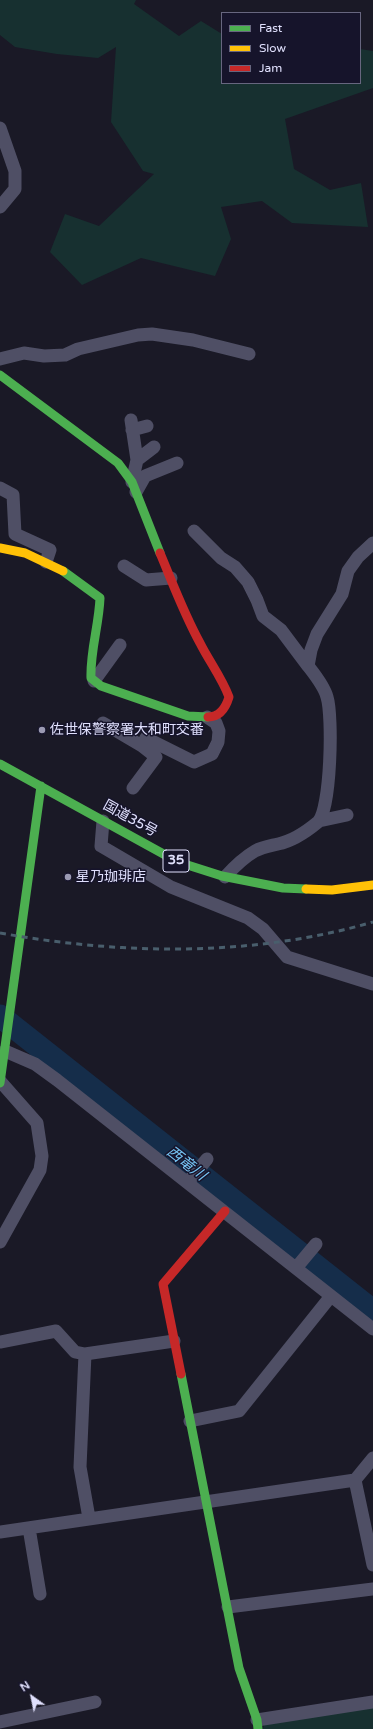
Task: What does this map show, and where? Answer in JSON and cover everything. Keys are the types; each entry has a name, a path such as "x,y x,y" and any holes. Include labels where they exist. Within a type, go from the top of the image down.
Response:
{"main road":[{"path":"0,375 58,416 91,445 118,463 134,487 161,559 171,578 182,607 200,644 225,686 228,697 227,705 223,712 212,717 177,714 136,697 101,686 91,678 90,664 99,623 100,598 75,577 46,562 28,555 0,548"},
{"name":"国道35号","path":"0,764 178,862 225,877 283,888 332,890 373,885"},
{"path":"0,1082 3,1049 11,1008 41,786"},
{"path":"225,1211 163,1284 239,1668 257,1724"}],"street":[{"path":"0,128 15,170 15,189 0,207"},
{"path":"0,359 24,354 44,356 65,355 78,349 138,335 152,334 193,340 249,354"},
{"path":"134,487 137,460 132,425 147,426"},
{"path":"137,460 154,447"},
{"path":"134,487 145,476 177,464"},
{"path":"0,488 13,495 15,534 50,550 46,562"},
{"path":"194,531 221,558 235,567 248,582 263,616 281,630 317,678 327,696 330,710 327,793 324,813 319,821"},
{"path":"308,666 311,650 317,634 342,594 348,571 358,557 373,543"},
{"path":"124,566 146,580 171,578"},
{"path":"94,680 120,644"},
{"path":"142,746 146,738 194,762 203,760 212,754 218,742 220,731 216,723 207,717"},
{"path":"103,723 142,746 156,757 133,788"},
{"path":"225,877 238,864 255,851 292,839 319,821 347,815"},
{"path":"104,820 101,846 171,887 248,918 263,929 287,957 373,984"},
{"path":"3,1049 34,1064 190,1179 225,1211 299,1265 331,1296 373,1329"},
{"path":"0,1082 37,1123 42,1156 40,1170 0,1242"},
{"path":"190,1179 206,1160"},
{"path":"299,1265 315,1245"},
{"path":"190,1421 239,1411 331,1296"},
{"path":"0,1342 56,1331 75,1352 85,1354 174,1342"},
{"path":"85,1354 80,1468 89,1518"},
{"path":"0,1532 355,1480 373,1458"},
{"path":"355,1480 373,1565"},
{"path":"29,1528 40,1594"},
{"path":"228,1607 373,1589"},
{"path":"0,1722 95,1702"},
{"path":"257,1724 373,1702"}],"green space":[{"path":"0,0 136,0 134,4 179,36 201,21 221,33 221,84 361,84 361,49 373,51 373,88 285,119 294,169 330,190 361,183 368,227 292,223 262,201 221,207 231,239 215,276 141,258 82,285 50,252 65,214 99,226 154,174 143,171 111,122 116,47 98,58 57,54 15,47 0,35"},
{"path":"373,1707 373,1729 263,1729 264,1725"}],"waterway":[{"name":"西竜川","path":"0,1016 373,1311"}],"railway":[{"path":"0,933 93,945 188,949 235,947 281,942 373,922"}],"traffic: fast":[{"path":"0,375 118,463 132,482 160,553"},
{"path":"63,571 100,598 92,658 91,678 101,686 188,716 208,717"},
{"path":"0,764 178,862 222,876 283,888 306,889"},
{"path":"0,1083 41,786"},
{"path":"181,1374 239,1668 257,1720 258,1729"}],"traffic: slow":[{"path":"0,548 25,553 63,571"},
{"path":"306,889 332,890 373,885"}],"traffic: jam":[{"path":"160,553 189,621 223,683 229,697 222,711 212,717 208,717"},
{"path":"181,1374 163,1284 225,1211"}],"place":[{"name":"佐世保警察署大和町交番","path":"42,730"},
{"name":"星乃珈琲店","path":"68,877"}]}
